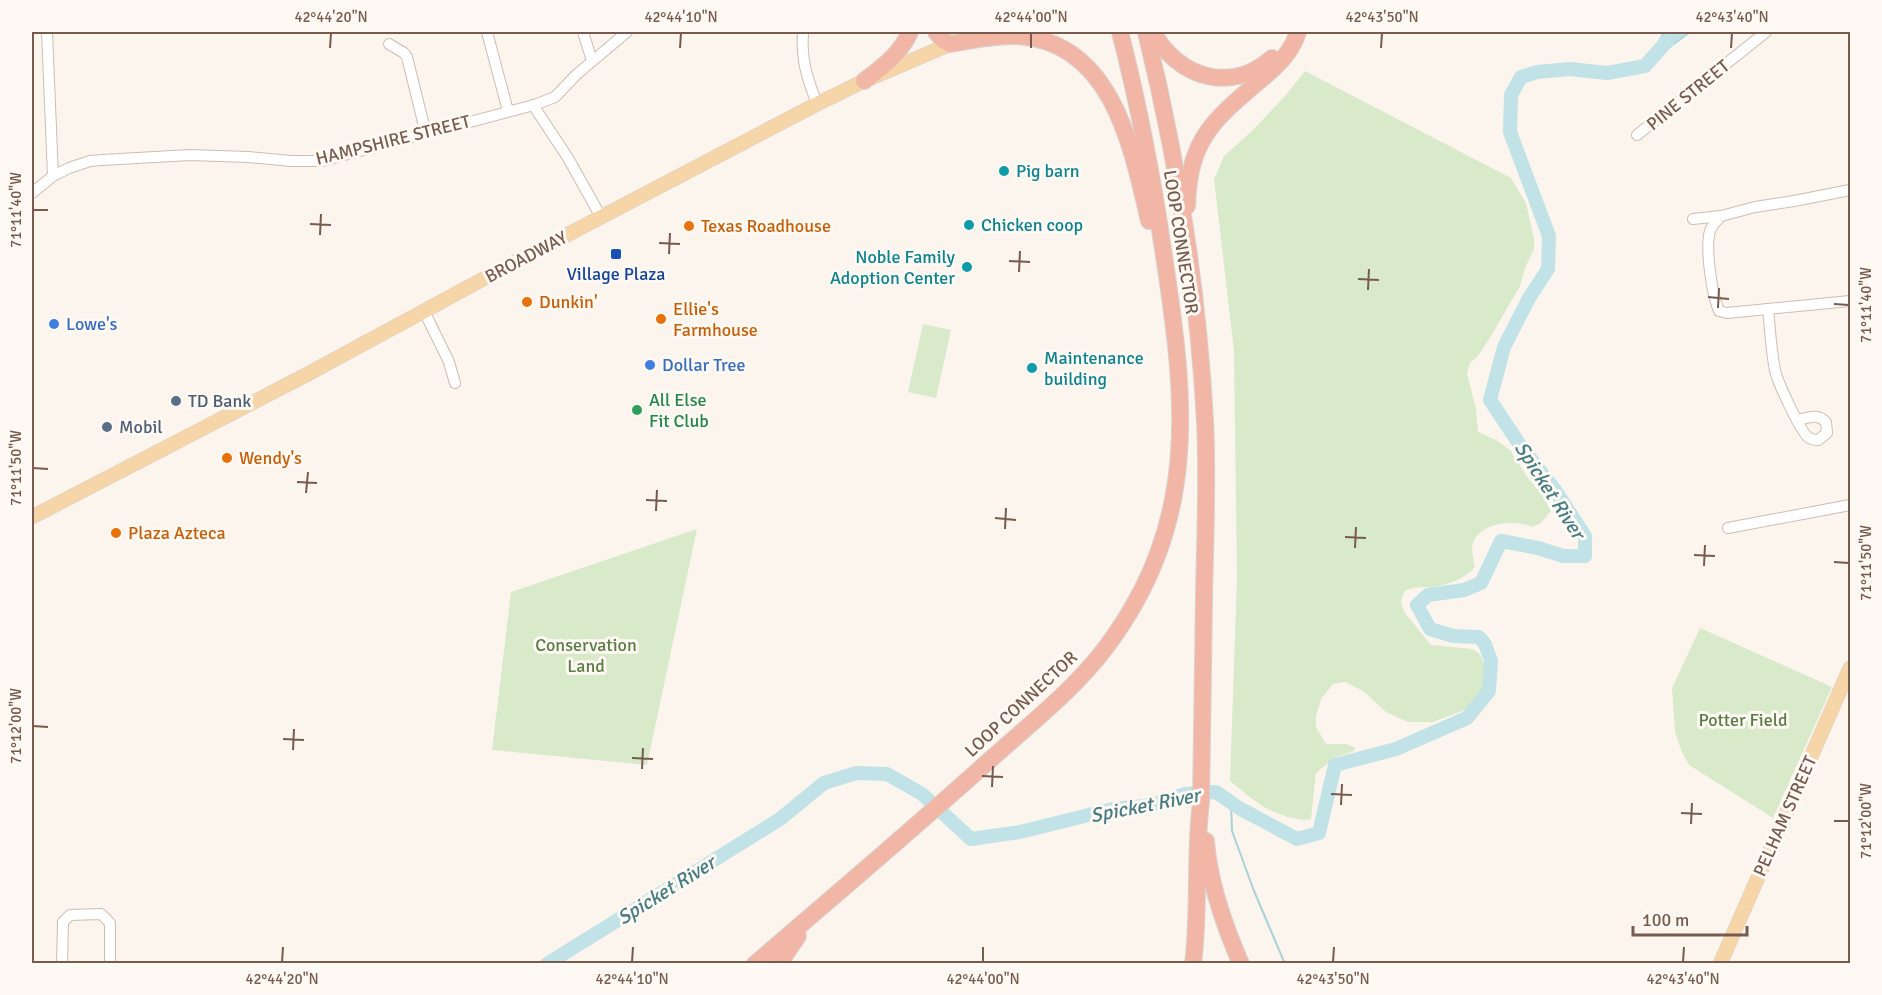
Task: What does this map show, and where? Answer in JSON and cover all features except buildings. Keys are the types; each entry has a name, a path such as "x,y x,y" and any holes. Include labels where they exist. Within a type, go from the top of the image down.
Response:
{"highway":[{"path":"864,81 893,58 910,32"},
{"path":"936,32 950,44 1011,36 1056,45 1086,65 1099,79 1112,102 1129,148 1147,212 1177,349"},
{"name":"LOOP CONNECTOR","path":"831,899 937,808 1080,679 1107,647 1133,607 1156,559 1174,496 1181,441 1177,349 1148,158 1137,100 1120,32"},
{"name":"LOOP CONNECTOR","path":"1146,32 1158,78 1188,252 1199,346 1206,460 1201,802"},
{"path":"1153,32 1167,52 1186,68 1200,75 1223,78 1249,73 1266,62 1278,51 1288,32"},
{"path":"1188,252 1189,183 1192,163 1200,143 1216,120 1283,60 1298,32"},
{"path":"1193,963 1197,923 1198,823 1201,802"},
{"path":"1201,802 1208,859 1215,890 1241,963"},
{"path":"754,963 831,899"},
{"path":"779,963 797,936 831,899"}],"main road":[{"name":"BROADWAY","path":"32,517 296,381 600,217 817,104 864,81 982,32"},
{"name":"PELHAM STREET","path":"1720,963 1851,668"}],"street":[{"path":"47,32 53,176"},
{"path":"487,32 508,111"},
{"path":"584,32 592,61"},
{"name":"HAMPSHIRE STREET","path":"32,193 53,176 90,161 190,155 322,161 426,134 555,97 592,61 627,32"},
{"path":"803,32 802,52 817,104"},
{"name":"PINE STREET","path":"1637,135 1766,32"},
{"path":"389,44 407,57 426,134"},
{"path":"533,105 568,158 600,217"},
{"path":"1693,219 1721,216 1755,207 1851,190"},
{"path":"1721,216 1710,231 1708,245 1717,309 1721,312 1851,301"},
{"path":"1768,309 1776,375 1798,420"},
{"path":"424,311 449,362 455,383"},
{"path":"1728,528 1851,505"},
{"path":"62,963 63,922 70,915 101,914 110,923 110,963"}],"green space":[{"path":"1305,71 1511,178 1526,203 1534,249 1520,286 1491,336 1478,356 1470,363 1467,373 1476,409 1478,432 1496,440 1510,450 1551,511 1541,523 1533,527 1506,523 1488,528 1481,533 1475,539 1472,548 1475,567 1456,581 1405,591 1401,601 1404,612 1431,645 1472,649 1479,653 1485,666 1485,683 1480,697 1470,708 1433,722 1408,722 1386,712 1363,691 1345,682 1333,684 1321,699 1316,716 1316,727 1326,744 1346,744 1356,748 1352,752 1336,757 1316,773 1311,819 1306,820 1282,815 1266,808 1230,781 1237,578 1234,351 1214,179 1224,156 1253,130"},
{"path":"923,324 951,330 936,398 908,392"},
{"name":"Conservation Land","path":"697,529 647,765 492,750 511,592"},
{"name":"Potter Field","path":"1700,628 1832,687 1773,818 1689,765 1681,750 1675,732 1672,688"}],"water":[{"path":"1664,32 1690,32 1645,66"}],"waterway":[{"name":"Spicket River","path":"547,964 780,819 824,783 856,773 887,774 922,794 971,839 1020,832 1113,809 1152,805 1185,794 1216,792 1239,808 1297,839 1319,833 1335,765 1396,749 1467,718 1489,691 1491,661 1485,644 1479,637 1453,636 1430,629 1417,605 1428,595 1464,590 1481,583 1501,541 1538,548 1563,556 1585,556 1585,536 1490,400 1504,347 1529,298 1548,269 1549,236 1510,132 1511,95 1521,77 1537,72 1570,69 1607,73 1645,66 1675,32"},
{"path":"1231,802 1232,831 1285,964"}],"place":[{"name":"Pig barn","path":"1004,171"},
{"name":"Chicken coop","path":"969,225"},
{"name":"Texas Roadhouse","path":"689,226"},
{"name":"Village Plaza","path":"616,254"},
{"name":"Noble Family Adoption Center","path":"967,267"},
{"name":"Dunkin'","path":"527,302"},
{"name":"Ellie's Farmhouse","path":"661,319"},
{"name":"Lowe's","path":"54,324"},
{"name":"Dollar Tree","path":"650,365"},
{"name":"Maintenance building","path":"1032,368"},
{"name":"TD Bank","path":"176,401"},
{"name":"All Else Fit Club","path":"637,410"},
{"name":"Mobil","path":"107,427"},
{"name":"Wendy's","path":"227,458"},
{"name":"Plaza Azteca","path":"116,533"}]}
